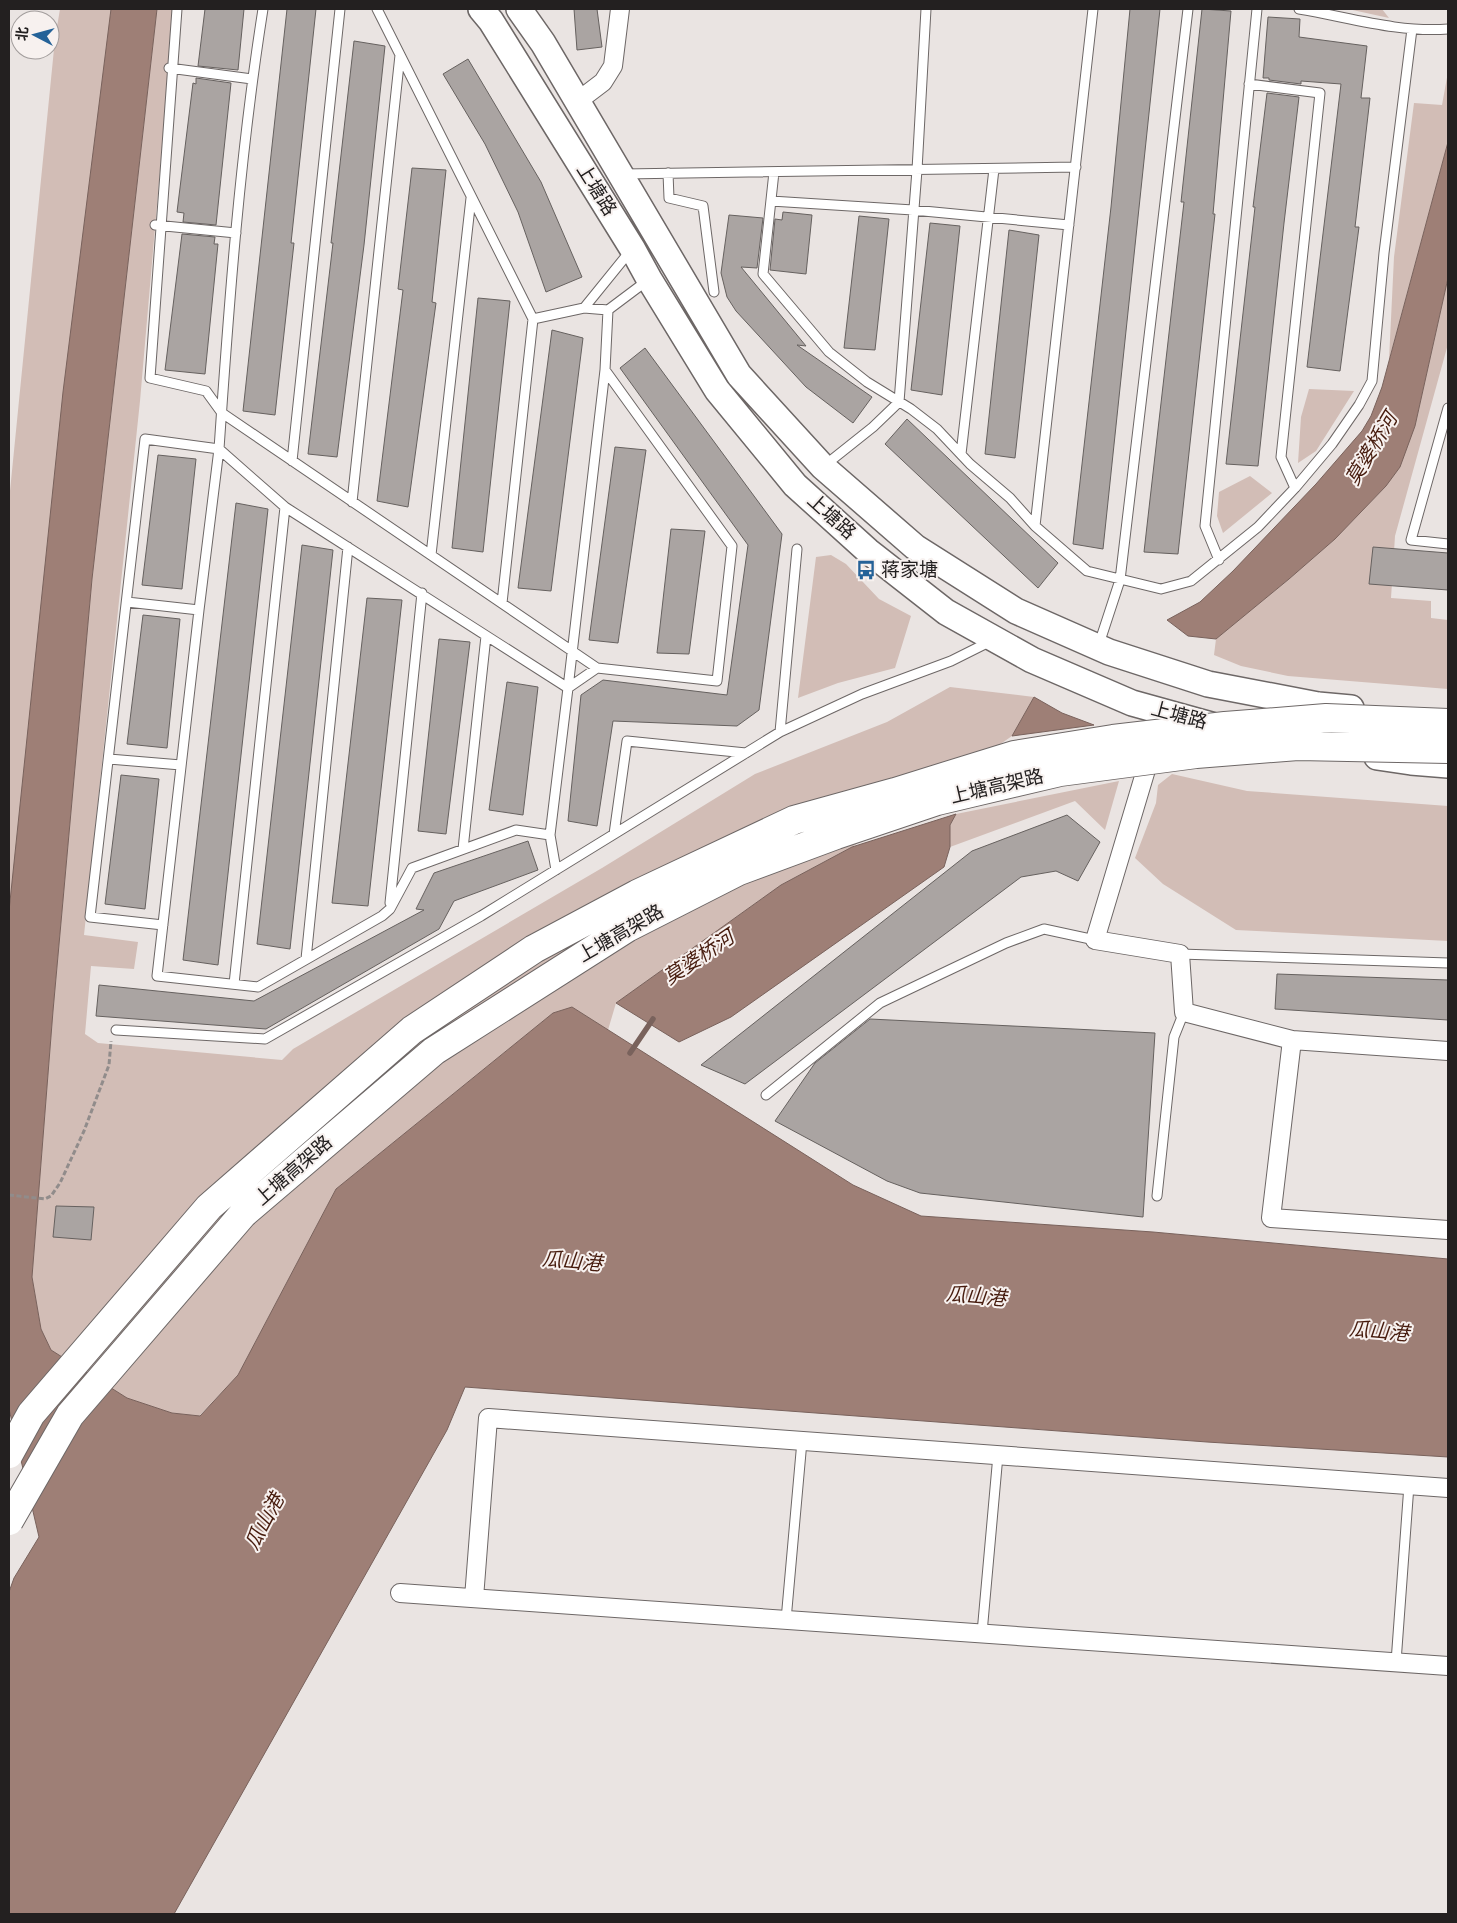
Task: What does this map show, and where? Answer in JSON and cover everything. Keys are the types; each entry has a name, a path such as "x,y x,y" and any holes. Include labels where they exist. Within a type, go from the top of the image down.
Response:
{"highway":[{"name":"上塘高架路","path":"9,1454 31,1414 209,1207 412,1030 534,949 637,894 794,820 895,792 1014,755 1122,738 1326,718 1448,723"},
{"name":"上塘高架路","path":"9,1521 70,1415 243,1214 434,1051 523,992 627,928 739,871 827,839 938,801 1060,772 1196,754 1298,746 1448,749"}],"main road":[{"name":"上塘路","path":"481,9 491,21 632,248 717,390 795,485 868,550 946,612 1041,664 1132,703 1254,736 1411,762 1448,765"},
{"name":"上塘路","path":"518,9 544,44 578,100 739,375 823,467 915,547 1016,611 1098,647 1208,684 1318,705 1448,716"}],"street":[{"path":"578,100 603,82 613,66 620,9"},
{"path":"1163,711 1095,940 1180,954 1184,1012 1292,1040 1448,1051"},
{"path":"1292,1040 1271,1218 1448,1230"},
{"path":"474,1598 488,1418 1448,1488"},
{"path":"400,1593 1448,1666"}],"lane":[{"path":"178,9 150,378 206,391 222,413 597,668 717,681 732,546 605,370"},
{"path":"263,9 252,79 236,233 219,449 157,976 258,987 382,916 390,909 412,868 516,830 550,835"},
{"path":"292,461 340,9"},
{"path":"377,9 533,319 502,603"},
{"path":"823,467 873,427 898,402 926,9"},
{"path":"1035,526 1093,9"},
{"path":"1098,647 1120,580 1188,9"},
{"path":"1219,560 1205,526 1257,9"},
{"path":"1299,9 1403,29 1426,31 1448,29"},
{"path":"774,172 763,274 829,352 868,382 937,429 960,454 1010,498 1035,526 1087,570 1161,589 1192,582 1258,527 1295,488 1332,444 1359,405 1372,381 1384,254 1412,29"},
{"path":"352,502 400,55"},
{"path":"169,68 252,79"},
{"path":"1250,84 1320,93 1281,457 1295,488"},
{"path":"622,174 1076,167"},
{"path":"960,454 994,168"},
{"path":"668,173 669,198 703,206 714,292"},
{"path":"431,555 472,197"},
{"path":"771,201 913,210 1069,225"},
{"path":"155,225 236,233"},
{"path":"584,308 632,248"},
{"path":"533,319 584,308 608,310 649,279"},
{"path":"556,870 550,835 605,370 608,310"},
{"path":"1448,408 1411,540 1448,544"},
{"path":"163,925 90,917 145,439 219,449 285,507 568,688"},
{"path":"234,984 285,507"},
{"path":"306,959 348,547"},
{"path":"780,732 797,549"},
{"path":"390,909 422,593"},
{"path":"127,602 199,610"},
{"path":"463,849 486,636"},
{"path":"116,1030 265,1039 481,916 780,732 862,694 951,661 994,639"},
{"path":"568,688 597,668"},
{"path":"614,834 627,740 746,753"},
{"path":"109,759 181,765"},
{"path":"766,1095 880,1003 1006,942 1044,929 1095,940"},
{"path":"1180,954 1448,963"},
{"path":"1157,1196 1174,1037 1184,1012"},
{"path":"786,1620 802,1441"},
{"path":"982,1634 998,1455"},
{"path":"1396,1662 1409,1485"}],"path":[{"path":"9,1195 45,1199 51,1196 60,1183 84,1131 109,1065 112,1032 116,1030"}],"shaded area":[{"path":"111,9 9,920 9,501 53,60 60,60 60,10"},
{"path":"157,9 174,9 140,401 84,935 138,942 134,969 91,966 85,1034 98,1043 282,1060 293,1049 602,868 755,774 887,722 950,687 1034,697 1012,736 852,847 781,885 616,1003 608,1030 572,1007 553,1013 336,1189 238,1375 199,1416 172,1413 127,1398 51,1350 41,1329 32,1277 53,1011 92,579"},
{"path":"1348,9 1382,9 1389,18"},
{"path":"1448,72 1448,142 1389,360 1394,257 1414,103 1442,105"},
{"path":"1448,278 1448,344 1395,536 1391,598 1431,601 1431,618 1448,620 1448,689 1288,676 1241,666 1214,655 1216,639 1335,539 1386,486 1415,426"},
{"path":"1309,389 1354,391 1316,451 1298,463 1301,417"},
{"path":"1250,476 1272,493 1223,533 1217,516 1219,492"},
{"path":"831,555 846,564 879,599 911,616 895,668 838,683 798,698 816,557"},
{"path":"1172,774 1247,791 1448,806 1448,941 1236,930 1163,884 1135,858 1156,803 1158,785"},
{"path":"1119,781 1105,830 1075,801 950,847 950,825 956,814"}],"water":[{"name":"瓜山港","path":"111,9 157,9 92,579 53,1011 32,1277 41,1329 51,1350 127,1398 172,1413 200,1416 238,1375 336,1189 553,1013 572,1007 853,1185 921,1216 1153,1232 1448,1259 1448,1457 1207,1442 465,1387 447,1430 174,1914 9,1914 9,1592 14,1578 39,1537 9,1409 9,911 63,392"},
{"path":"1448,142 1448,278 1415,426 1400,467 1386,486 1335,539 1216,639 1188,636 1167,620 1200,602 1233,571 1316,484 1362,431 1371,416 1382,387"},
{"path":"1034,697 1062,713 1094,725 1012,736"},
{"path":"956,814 950,825 950,847 944,867 731,1017 679,1042 616,1003 781,885 852,847"}],"building":[{"path":"205,9 244,9 238,70 198,66"},
{"path":"287,9 316,9 291,243 294,243 275,415 243,411"},
{"path":"574,9 597,9 602,47 577,50"},
{"path":"1130,9 1160,9 1103,549 1073,544 1111,207"},
{"path":"1202,9 1231,11 1213,214 1215,214 1178,554 1144,552 1184,202 1181,202"},
{"path":"1268,17 1300,19 1299,37 1367,46 1361,98 1370,98 1355,227 1359,227 1340,371 1307,367 1341,84 1301,81 1301,84 1263,78"},
{"path":"354,41 385,46 364,245 337,457 308,454"},
{"path":"468,59 541,182 582,277 546,292 518,212 485,144 443,74"},
{"path":"196,78 231,83 216,225 183,222 184,213 177,212 193,83 196,84"},
{"path":"1267,93 1299,97 1258,466 1226,464 1255,207 1253,207"},
{"path":"412,168 446,170 432,302 436,303 408,507 377,501 403,290 398,289"},
{"path":"783,212 812,215 806,274 770,270 775,219 782,220"},
{"path":"729,215 763,218 757,268 741,267 806,346 797,345 872,397 853,423 806,387 736,311 727,297 721,273"},
{"path":"859,216 889,219 875,350 844,348"},
{"path":"930,223 960,226 942,395 911,390"},
{"path":"1009,230 1039,235 1015,458 985,454"},
{"path":"182,234 215,237 214,244 218,244 205,374 165,370"},
{"path":"478,298 510,301 483,552 452,548"},
{"path":"552,330 583,338 551,591 518,588"},
{"path":"645,348 782,534 759,710 737,726 613,721 597,826 568,821 581,695 603,680 727,695 748,545 620,368"},
{"path":"907,419 1058,563 1038,588 885,444"},
{"path":"615,447 646,450 618,643 589,640"},
{"path":"158,455 196,459 182,589 142,585"},
{"path":"236,503 268,509 218,965 183,960"},
{"path":"671,529 705,531 689,654 657,653"},
{"path":"302,545 333,550 290,949 257,944"},
{"path":"1373,547 1448,553 1448,590 1369,584"},
{"path":"367,598 402,600 368,906 332,903"},
{"path":"143,615 180,619 167,748 127,744"},
{"path":"439,639 470,642 446,834 418,831"},
{"path":"507,682 538,687 523,815 489,810"},
{"path":"121,775 159,779 145,909 105,904"},
{"path":"1067,815 1100,842 1078,881 1056,871 1021,877 745,1084 701,1065 972,851"},
{"path":"528,841 538,870 454,901 439,929 266,1029 96,1016 99,985 254,1001 424,910 416,909 434,873"},
{"path":"1277,974 1448,980 1448,1020 1275,1009"},
{"path":"870,1019 1155,1033 1143,1217 920,1193 887,1181 775,1121 815,1063"},
{"path":"56,1206 94,1207 91,1240 53,1237"}],"waterway":[{"name":"莫婆桥河","path":"630,1053 653,1019"}],"place":[{"name":"蒋家塘","path":"866,570"}]}
